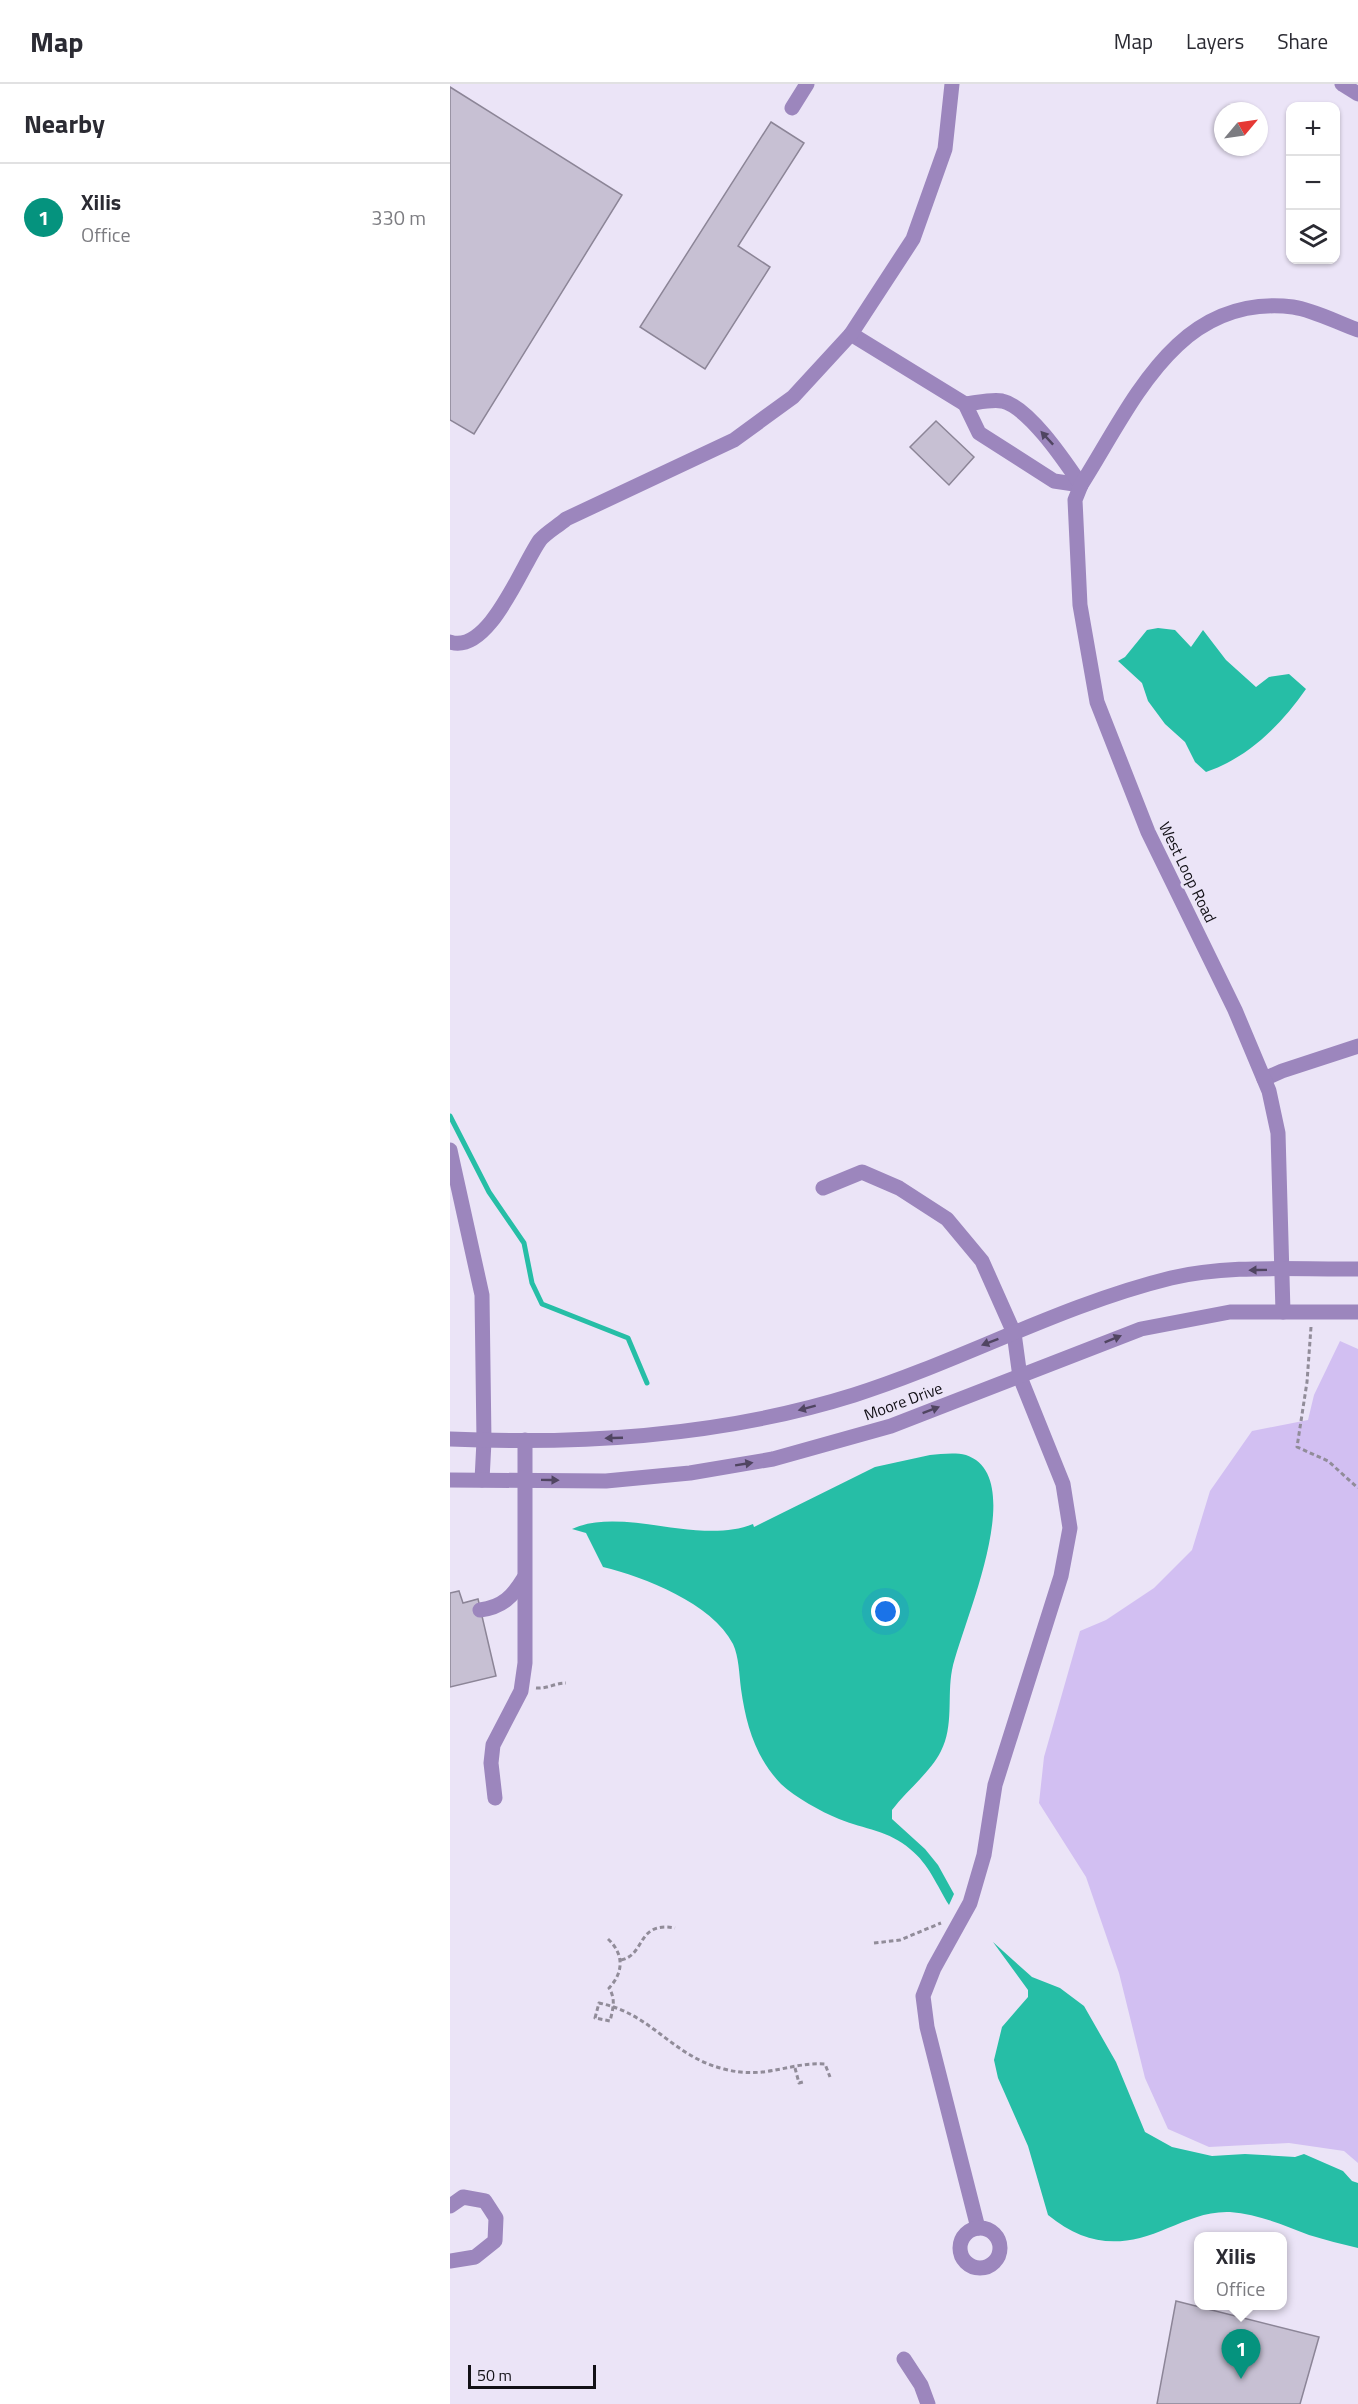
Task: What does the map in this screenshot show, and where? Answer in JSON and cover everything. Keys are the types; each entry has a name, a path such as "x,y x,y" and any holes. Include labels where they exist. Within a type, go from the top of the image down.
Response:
{"street":[{"path":"792,108 807,84"},
{"path":"450,642 471,640 491,624 542,538 566,519 734,440 793,397 851,334 913,239 945,149 952,84"},
{"path":"1342,84 1358,94"},
{"path":"1081,485 1155,370 1178,343 1212,318 1251,306 1295,307 1358,330"},
{"path":"851,334 965,404 979,433 1054,481 1081,485"},
{"path":"965,404 1003,401 1027,417 1055,447 1081,485"},
{"name":"West Loop Road","path":"1081,485 1075,500 1080,605 1097,702 1148,832 1235,1010 1264,1079 1278,1133 1283,1312"},
{"path":"1264,1079 1358,1046"},
{"path":"450,1150 453,1178 482,1295 484,1441 482,1480"},
{"path":"823,1188 862,1172 899,1188 947,1219 982,1261 1014,1333 1020,1377 1063,1484 1070,1528 1061,1576 995,1785 984,1855 970,1903 934,1968 923,1996 927,2027 978,2228"},
{"name":"Moore Drive","path":"450,1439 484,1441 617,1438 671,1434 774,1416 855,1394 1108,1298 1173,1278 1230,1271 1358,1269"},
{"name":"Moore Drive","path":"450,1480 642,1479 773,1459 834,1444 891,1426 1141,1329 1208,1315 1358,1312"},
{"path":"495,1798 491,1764 494,1745 521,1691 525,1663 525,1440"},
{"path":"480,1610 493,1608 512,1598 524,1578"},
{"path":"450,2206 463,2197 485,2201 496,2218 495,2241 476,2257 450,2261"},
{"path":"904,2359 921,2385 928,2404"}],"path":[{"path":"1312,1313 1307,1382 1297,1447 1328,1461 1358,1488"},
{"path":"531,1687 545,1688 556,1683 566,1683"},
{"path":"874,1943 900,1940 944,1922"},
{"path":"621,1960 632,1955 646,1934 664,1926 675,1928"},
{"path":"608,1939 618,1951 621,1960 616,1979 609,1988 614,1998 614,2006 610,2021 595,2018 599,2003 614,2006 647,2022 684,2053 723,2069 754,2074 825,2064 830,2077"},
{"path":"795,2068 799,2083 802,2082"}],"shaded area":[{"path":"1158,628 1175,630 1191,647 1203,630 1226,660 1256,687 1269,677 1289,674 1306,689 1286,715 1250,749 1206,772 1195,762 1185,742 1165,724 1148,701 1142,683 1118,661 1125,657 1147,630"},
{"path":"1340,1341 1358,1349 1358,2163 1344,2151 1289,2143 1209,2147 1168,2129 1145,2078 1119,1973 1086,1877 1039,1803 1044,1757 1080,1631 1106,1620 1154,1588 1192,1550 1210,1491 1252,1431 1308,1420 1314,1395"},
{"path":"953,1453 966,1455 984,1469 992,1492 993,1521 987,1554 952,1670 949,1721 945,1741 931,1767 892,1810 892,1819 925,1849 938,1865 954,1894 949,1905 922,1861 902,1843 885,1834 839,1819 816,1808 787,1789 772,1774 758,1751 749,1727 733,1644 710,1616 657,1585 603,1567 586,1533 572,1529 592,1523 614,1522 709,1531 732,1530 753,1524 754,1527 875,1467 930,1455"},
{"path":"993,1942 1032,1977 1060,1988 1084,2006 1116,2062 1145,2132 1172,2147 1212,2156 1245,2154 1295,2157 1304,2154 1343,2171 1352,2181 1358,2183 1358,2248 1240,2213 1222,2212 1206,2215 1136,2239 1121,2241 1091,2238 1063,2226 1048,2215 1028,2146 998,2078 994,2060 1002,2027 1028,1997 1028,1990"}],"building":[{"path":"450,87 622,195 474,434 450,420"},
{"path":"771,122 804,143 738,246 770,267 705,369 640,327"},
{"path":"936,421 974,457 949,485 910,447"},
{"path":"459,1591 463,1603 478,1599 496,1676 450,1687 450,1593"},
{"path":"1176,2301 1194,2306 1194,2310 1212,2310 1319,2337 1300,2404 1157,2404"}],"waterway":[{"path":"450,1116 489,1192 524,1243 532,1283 542,1304 628,1338 647,1383"}],"place":[{"name":"Xilis","path":"1241,2379"}]}
